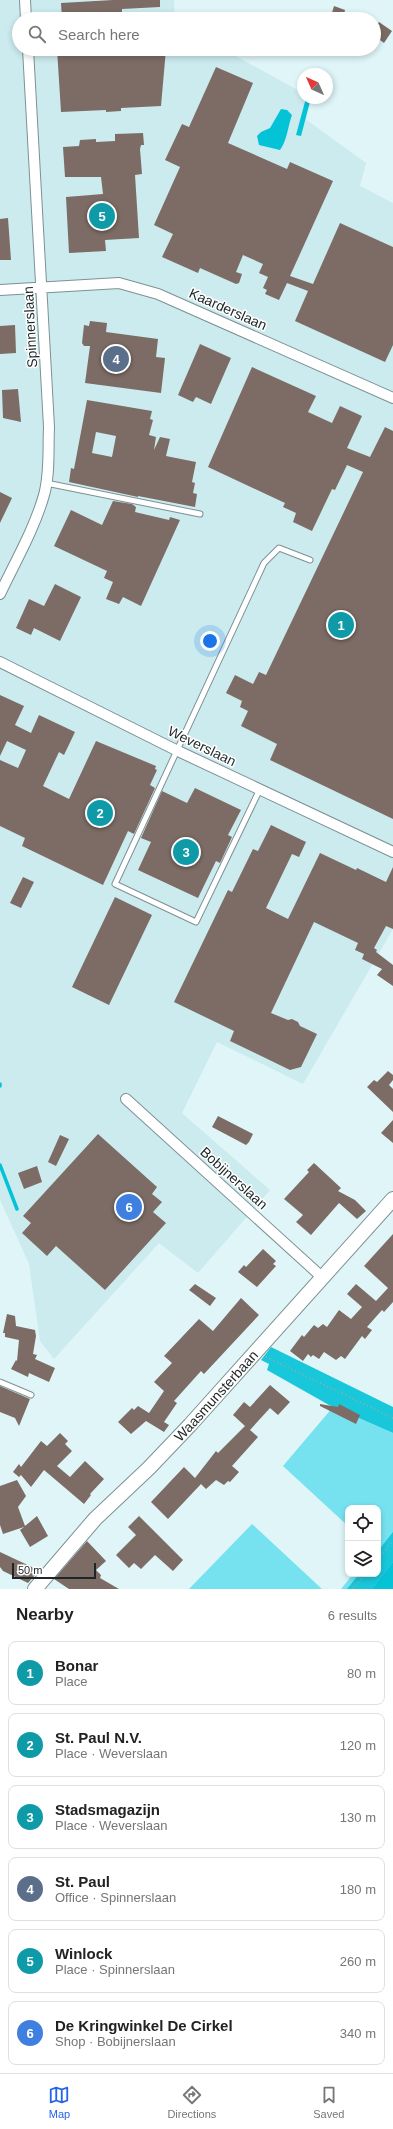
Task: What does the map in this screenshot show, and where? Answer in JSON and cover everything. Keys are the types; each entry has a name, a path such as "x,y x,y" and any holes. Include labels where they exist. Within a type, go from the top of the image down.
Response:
{"street":[{"path":"26,0 26,12"},
{"name":"Spinnerslaan","path":"0,594 29,536 44,494 49,427 28,56"},
{"name":"Kaarderslaan","path":"0,290 119,283 158,294 393,398"},
{"name":"Weverslaan","path":"0,662 178,751 393,852"},
{"name":"Bobijnerslaan","path":"126,1098 323,1278"},
{"name":"Waasmunsterbaan","path":"35,1589 95,1519 149,1468 323,1278 393,1199"}],"lane":[{"path":"46,483 200,514"},
{"path":"260,789 196,922 115,884 264,563 279,548 310,560"},
{"path":"0,1382 32,1395"}],"path":[{"path":"255,1352 393,1418"},
{"path":"381,1554 393,1540"},
{"path":"353,1589 363,1577"}],"shaded area":[{"path":"0,0 174,0 175,12 12,12 12,56 236,56 297,90 297,104 308,104 304,118 366,163 360,186 393,203 393,929 303,1084 217,1042 182,1113 270,1190 198,1273 159,1243 54,1359 40,1341 29,1264 0,1200"},
{"path":"304,104 309,104 301,136 296,135"},
{"path":"281,109 287,110 292,115 286,138 280,150 259,145 257,136 261,132 270,128"},
{"path":"271,1347 393,1407 393,1433 329,1405 267,1370 269,1364 261,1360"},
{"path":"333,1407 393,1433 393,1589 341,1589 351,1577 381,1577 381,1505 345,1505 345,1523 283,1466"},
{"path":"252,1524 322,1589 189,1589"},
{"path":"393,1532 393,1562 372,1589 347,1589 357,1577 381,1577 381,1547"},
{"path":"393,1562 393,1589 372,1589"}],"building":[{"path":"113,0 160,0 160,7 122,9 122,12 62,12 61,3"},
{"path":"334,6 345,10 345,12 332,12"},
{"path":"381,23 392,31 384,43 381,41"},
{"path":"57,56 165,56 161,106 121,108 121,111 106,112 106,110 61,112"},
{"path":"216,67 253,83 228,143 287,169 290,162 333,181 290,276 313,284 340,223 393,247 393,345 385,362 295,321 308,291 287,283 279,300 265,294 267,290 263,288 268,277 259,273 263,264 243,255 236,272 242,274 239,283 236,284 200,268 198,273 162,257 173,234 154,225 180,167 165,160 182,124 189,127"},
{"path":"143,133 144,145 141,145 140,149 142,174 135,175 139,238 105,240 106,251 69,253 66,197 103,194 101,177 65,177 63,147 79,146 80,140 96,139 96,142 115,141 115,134"},
{"path":"8,218 11,260 0,260 0,219"},
{"path":"90,321 107,323 106,332 158,339 156,357 165,358 161,393 85,383 90,346 84,346 82,343 84,325 89,326"},
{"path":"15,325 16,353 0,354 0,326"},
{"path":"200,344 231,358 211,404 196,397 193,402 178,395"},
{"path":"252,367 316,396 308,412 332,423 340,406 362,416 347,448 370,457 385,427 393,431 393,819 270,760 277,744 241,726 248,711 240,707 242,701 226,693 235,675 253,684 259,672 266,675 363,472 347,465 335,490 332,489 312,531 293,522 296,513 283,507 285,503 208,467"},
{"path":"18,389 21,422 3,418 2,390"},
{"path":"87,400 152,411 150,419 153,420 149,435 156,437 154,450 160,437 170,439 166,456 196,462 192,482 195,483 193,493 197,494 195,507 138,497 69,482 71,468 74,469","holes":["96,432 116,436 112,457 92,453"]},
{"path":"0,492 12,498 0,523"},
{"path":"113,501 132,504 136,507 135,512 169,520 170,517 180,520 141,606 123,597 119,604 106,599 113,582 104,578 107,571 54,546 71,510 102,525"},
{"path":"55,584 81,597 60,641 34,628 31,635 16,628 29,599 44,606"},
{"path":"0,695 24,706 15,725 31,733 39,715 75,732 64,755 59,752 43,786 69,799 96,741 156,766 155,769 157,770 150,785 155,788 134,834 128,831 103,885 22,846 25,838 0,826 0,760 18,768 26,750 7,741 0,756"},
{"path":"195,788 241,810 228,835 232,837 220,863 216,861 198,898 138,870 151,842 141,838 162,791 187,803"},
{"path":"271,825 306,842 299,857 292,854 266,908 288,919 320,853 386,882 393,867 393,929 386,926 374,948 377,950 376,952 393,965 393,986 377,975 382,969 362,959 364,954 355,950 358,943 314,922 271,1013 288,1020 292,1019 298,1022 300,1026 317,1034 301,1067 290,1070 230,1041 234,1031 174,1002 228,890 232,892 253,849 258,851"},
{"path":"23,877 34,882 21,908 10,903"},
{"path":"115,897 152,915 109,1005 72,987"},
{"path":"388,1071 393,1075 393,1080 389,1085 393,1089 393,1112 367,1087 374,1080 377,1082"},
{"path":"218,1116 253,1134 249,1142 246,1145 212,1127"},
{"path":"393,1120 393,1143 381,1133"},
{"path":"98,1134 157,1187 152,1194 162,1202 153,1212 166,1223 105,1290 56,1246 47,1256 22,1233 31,1223 23,1216"},
{"path":"60,1135 69,1139 56,1166 48,1162"},
{"path":"314,1163 341,1188 338,1191 355,1200 366,1211 357,1219 339,1203 311,1235 296,1222 303,1215 284,1199 309,1172 307,1170"},
{"path":"37,1166 42,1182 24,1189 18,1173"},
{"path":"393,1234 393,1302 384,1312 382,1310 367,1327 372,1330 365,1339 362,1336 345,1359 341,1356 336,1360 324,1352 319,1359 313,1355 311,1357 308,1354 303,1361 290,1351 302,1335 304,1337 314,1325 318,1328 323,1324 327,1327 339,1310 351,1319 362,1307 347,1294 356,1284 376,1301 388,1288 364,1266"},
{"path":"263,1249 276,1261 273,1264 276,1266 257,1287 238,1272 244,1265 246,1267"},
{"path":"195,1284 216,1298 210,1306 189,1290"},
{"path":"241,1298 259,1315 204,1374 201,1371 174,1401 177,1403 164,1422 169,1425 164,1432 146,1421 131,1434 118,1422 132,1408 134,1410 138,1406 149,1413 164,1391 154,1382 172,1363 164,1356 199,1319 213,1331"},
{"path":"7,1314 15,1316 16,1326 35,1330 36,1336 33,1354 37,1355 35,1359 55,1368 49,1382 29,1373 28,1377 11,1369 16,1360 17,1361 19,1340 5,1337 5,1333 3,1333"},
{"path":"270,1385 290,1402 278,1415 270,1408 250,1430 258,1437 232,1466 239,1472 230,1482 228,1481 224,1485 216,1480 206,1489 201,1484 168,1519 151,1502 184,1467 195,1478 216,1451 218,1453 245,1426 233,1415 244,1402 250,1407"},
{"path":"0,1386 30,1399 19,1426 15,1418 0,1412"},
{"path":"320,1404 338,1407 339,1404 360,1415 356,1424 320,1406"},
{"path":"60,1433 68,1441 65,1444 72,1451 57,1466 70,1477 85,1461 104,1479 90,1494 91,1495 84,1504 44,1470 31,1487 21,1475 19,1477 13,1472 19,1464 21,1467 41,1441 47,1446"},
{"path":"17,1480 26,1496 18,1507 25,1526 37,1516 48,1536 30,1547 20,1530 24,1527 3,1534 0,1525 0,1486"},
{"path":"139,1516 183,1560 173,1571 155,1555 141,1569 134,1563 129,1568 116,1555 136,1535 128,1527"},
{"path":"87,1541 106,1561 96,1570 101,1575 100,1578 119,1589 69,1589 54,1579"},
{"path":"0,1552 34,1568 31,1573 35,1575 28,1583 3,1571 0,1567"}],"waterway":[{"path":"0,1165 17,1209"}],"place":[{"name":"Winlock","path":"102,216"},
{"name":"St. Paul","path":"116,359"},
{"name":"Bonar","path":"341,625"},
{"name":"St. Paul N.V.","path":"100,813"},
{"name":"Stadsmagazijn","path":"186,852"},
{"name":"De Kringwinkel De Cirkel","path":"129,1207"}]}
